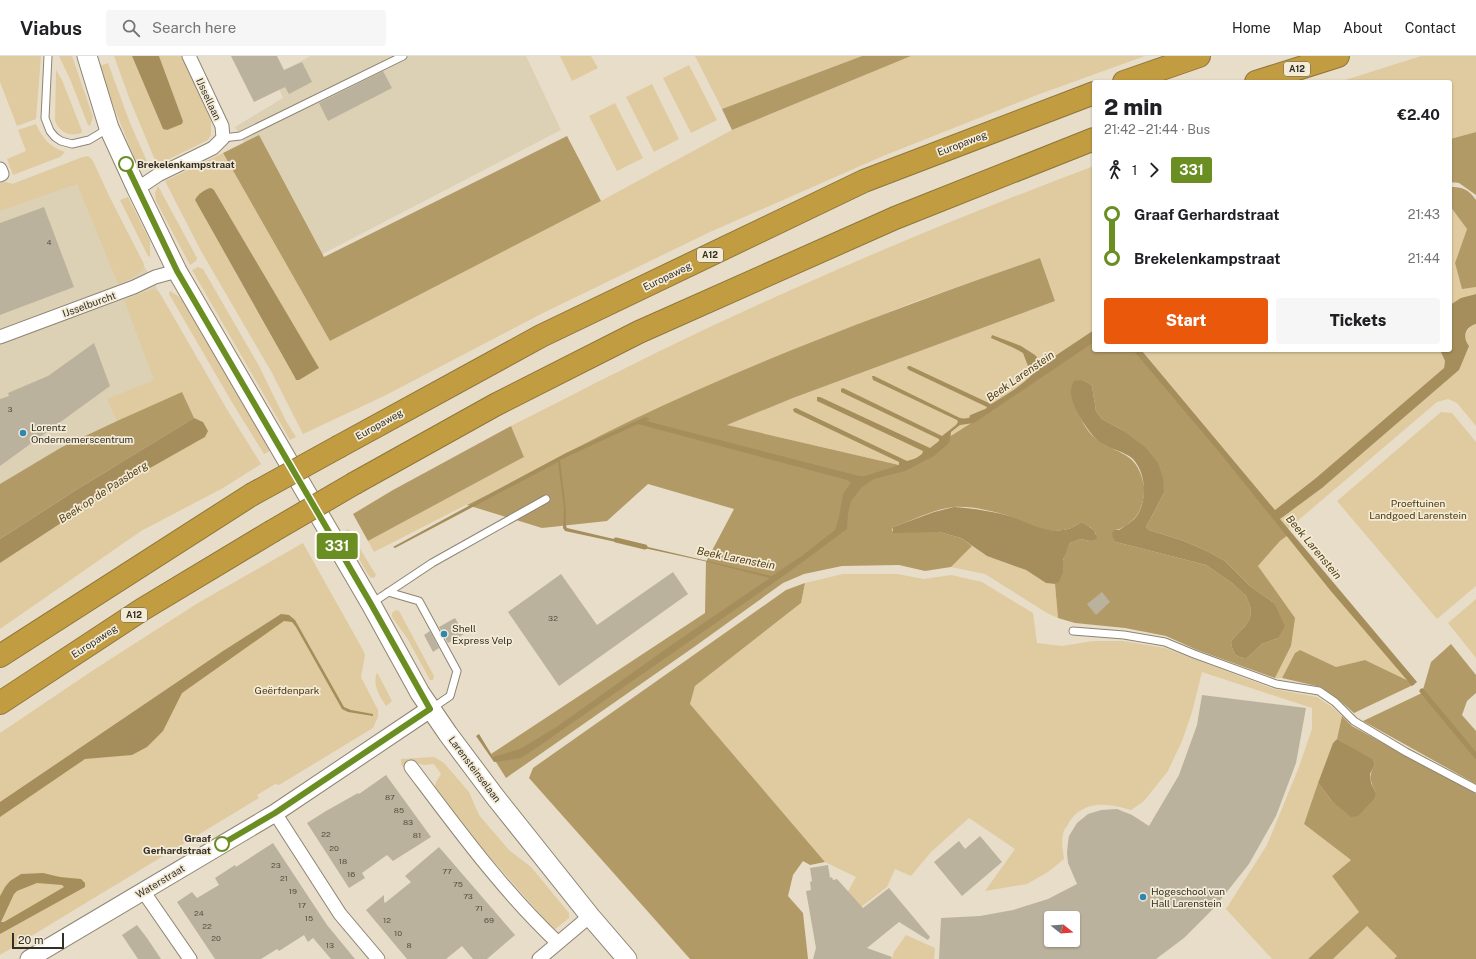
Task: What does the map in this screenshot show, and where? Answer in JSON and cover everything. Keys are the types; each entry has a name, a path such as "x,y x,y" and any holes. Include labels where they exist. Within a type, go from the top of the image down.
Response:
{"highway":[{"path":"1130,80 1199,56"},
{"name":"A12","path":"1262,80 1338,56"},
{"name":"Europaweg","path":"0,656 251,495 541,336 864,181 1092,93"},
{"name":"Europaweg","path":"0,703 143,609 355,483 495,405 639,332 895,218 1092,140"}],"main road":[{"path":"87,56 109,128 136,189 177,271"},
{"name":"Larensteinselaan","path":"177,271 371,604 430,709 496,798 590,916 627,959"}],"street":[{"name":"IJssellaan","path":"189,56 222,126 224,138"},
{"path":"136,189 158,175 212,148 224,138"},
{"name":"IJsselburcht","path":"0,336 134,287 155,277 177,271"},
{"name":"Waterstraat","path":"29,959 275,813 430,709"},
{"path":"411,767 476,853 532,919 558,943"},
{"path":"275,813 340,914 378,959"},
{"path":"143,891 190,959"},
{"path":"539,959 590,916"}],"lane":[{"path":"48,56 45,118 50,131 55,137 66,143 76,144 89,140 109,128"},
{"path":"224,138 240,136 403,56"},
{"path":"371,604 432,563 546,499"},
{"path":"388,592 419,601 457,671 450,696 430,709"},
{"path":"1073,631 1165,642 1276,684 1319,691 1335,702 1354,721 1406,752 1476,789"}],"shaded area":[{"path":"310,56 526,56 561,130 311,260 235,127 283,98 274,76"},
{"path":"862,56 911,56 732,130 722,109"},
{"path":"1476,132 1476,195 1459,183 1452,182 1452,138"},
{"path":"259,135 324,257 567,136 601,201 330,341 223,153"},
{"path":"83,157 91,158 143,264 225,406 0,530 0,183 5,182 12,184"},
{"path":"1452,187 1465,189 1476,200 1476,287 1462,289 1455,263 1467,229 1452,209"},
{"path":"1040,258 1055,301 793,398 727,425 899,465 908,463 995,408 1092,342 1092,352 1143,352 1271,506 1272,514 1291,533 1280,541 1258,566 1295,618 1291,646 1275,678 1197,650 1166,636 1125,628 1075,623 1058,618 1055,584 1061,577 1064,556 1070,543 1081,539 1090,541 1096,534 1090,527 1081,522 1068,529 1052,531 1037,528 996,512 974,508 946,508 893,527 892,531 939,532 961,538 972,546 951,567 925,571 899,565 842,566 804,574 783,583 506,778 491,754 705,613 706,562 734,509 648,484 607,521 542,528 467,505 611,430 682,397 834,333","holes":["1082,380 1092,386 1096,411 1102,419 1122,430 1164,493 1146,527 1149,530 1184,541 1225,561 1250,586 1274,603 1278,638 1262,644 1247,658 1237,656 1232,648 1231,641 1245,626 1250,618 1251,609 1246,596 1232,583 1206,565 1116,542 1114,530 1120,529 1127,525 1137,515 1143,501 1144,486 1141,473 1136,464 1130,458 1098,441 1090,433 1080,416 1072,398"]},
{"path":"182,392 194,418 76,490 0,539 0,484 62,447"},
{"path":"511,426 524,457 368,541 353,514 393,490"},
{"path":"805,583 801,603 695,686 690,704 825,862 810,865 803,861 793,875 788,896 803,913 808,959 690,959 529,778 533,768 786,590"},
{"path":"1451,644 1476,675 1476,693 1467,701 1462,715 1476,731 1476,784 1363,721 1422,693 1431,662"},
{"path":"1300,650 1336,667 1365,660 1415,684 1354,713 1321,687 1282,678 1295,653"},
{"path":"1342,716 1352,726 1476,794 1476,959 1394,959 1397,956 1367,926 1333,959 1308,959 1359,912 1332,876 1351,860 1304,824 1318,783 1332,801 1376,793 1372,785 1371,778 1371,772 1375,764 1372,760 1337,739"}],"green space":[{"path":"0,56 41,56 36,119 17,126 0,82"},
{"path":"59,56 72,56 93,117 90,126 88,125 70,79"},
{"path":"114,56 132,56 163,129 167,130 182,124 183,121 159,56 183,56 211,121 211,135 208,140 157,165 130,100"},
{"path":"560,56 591,56 598,68 572,81"},
{"path":"695,56 862,56 722,109"},
{"path":"911,56 1145,56 1037,95 883,156 710,232 543,313 384,396 303,434 272,373 201,251 165,181 223,153 330,341 601,201 732,130","holes":["214,190 318,367 296,380 195,200"]},
{"path":"1421,56 1476,56 1476,132 1452,138 1452,80 1345,80"},
{"path":"108,63 130,123 149,166 148,167 136,162 115,110 99,66"},
{"path":"689,65 717,120 691,133 663,78"},
{"path":"56,70 62,80 82,131 81,133 65,133 59,128 55,121"},
{"path":"652,84 679,139 654,152 626,97"},
{"path":"615,103 643,158 617,171 589,116"},
{"path":"36,124 41,134 51,145 65,152 60,157 13,175 7,159 26,151 18,130"},
{"path":"88,156 93,161 144,264 143,270 132,278 118,284 77,184 0,211 0,183 5,182 13,184"},
{"path":"1092,167 1092,342 995,408 908,463 899,465 726,425 793,398 1055,301 1040,258 917,301 724,379 632,420 374,552 368,541 524,457 511,426 709,327 826,274"},
{"path":"158,186 197,258 196,261 190,265 156,201 155,193"},
{"path":"128,197 150,241 150,257 148,256 120,200"},
{"path":"1452,209 1467,229 1455,263 1462,288 1476,287 1476,294 1452,304"},
{"path":"198,267 203,269 259,366 286,421 296,437 290,440 192,270"},
{"path":"153,289 159,292 223,403 261,464 223,488 141,531 0,629 0,563 113,489 205,437 203,422 194,418 182,392 117,421 107,399 154,380 124,300"},
{"path":"170,291 185,303 270,451 264,454 169,294"},
{"path":"1476,324 1476,426 1457,403 1448,399 1437,402 1288,529 1279,519 1322,488 1459,370 1467,343 1465,337 1466,333 1471,326"},
{"path":"1143,352 1441,352 1445,361 1444,368 1316,478 1275,510"},
{"name":"Proeftuinen Landgoed Larenstein","path":"1441,412 1452,413 1476,442 1476,586 1437,619 1337,501"},
{"path":"348,529 376,575 374,578 370,577 367,573 344,532"},
{"path":"1291,533 1415,684 1365,660 1336,667 1300,650 1295,653 1282,678 1275,678 1291,646 1258,566 1280,541"},
{"name":"Geërfdenpark","path":"303,543 365,655 361,677 378,710 378,717 373,728 279,785 275,784 257,795 259,798 0,955 0,733 95,669 198,603"},
{"path":"972,546 987,556 1026,570 1046,583 1055,584 1058,618 1047,613 985,574 951,567"},
{"path":"843,574 897,574 924,579 951,575 982,582 1033,613 1037,643 1062,646 1093,641 1123,641 1165,648 1274,689 1317,697 1342,716 1337,739 1333,743 1304,824 1351,860 1332,876 1359,912 1308,959 1272,959 1226,909 1267,845 1299,767 1312,729 1312,708 1202,672 1192,712 1182,741 1168,771 1144,801 1131,810 1113,805 1095,805 1079,811 1072,818 1063,832 1062,843 1064,859 1048,872 1027,884 985,891 1015,849 969,818 931,852 911,876 895,869 887,887 861,907 856,901 845,897 856,877 825,862 690,704 695,686 801,603 805,583"},
{"path":"1476,599 1476,658 1448,623"},
{"path":"396,610 399,611 434,676 433,680 430,680 407,638 392,617 392,613"},
{"path":"377,673 392,701 386,706 379,695 376,686 375,682"},
{"path":"434,757 444,763 469,792 479,815 509,850 531,867 569,913 569,918 554,930 472,837 434,790 436,782 441,774 434,764 424,765 414,762 404,768 401,764 401,759"},
{"path":"1367,925 1397,956 1394,959 1333,959"},
{"path":"906,935 935,948 934,959 892,959 894,952"}],"water":[{"path":"132,56 159,56 183,121 182,124 167,130 163,129"},
{"path":"211,188 214,190 319,368 299,380 296,380 195,200 206,189"},
{"path":"1476,294 1476,324 1469,327 1467,330 1465,336 1469,346 1459,370 1322,488 1280,519 1417,682 1412,686 1330,590 1220,453 1135,352 1143,352 1275,510 1316,478 1444,368 1445,361 1441,352 1452,352 1452,304 1461,298"},
{"path":"1092,331 1092,343 974,423 960,425 951,432 948,444 934,456 905,471 874,479 862,487 851,501 848,513 847,529 789,572 529,753 521,758 494,762 476,736 479,734 493,757 520,749 555,728 673,644 770,578 704,561 565,531 563,528 564,508 558,462 395,548 393,547 566,453 645,417 650,419 646,421 859,476 865,476 899,465 899,462 794,412 793,409 796,408 907,461 917,458 923,451 817,401 817,397 820,397 930,448 939,441 939,439 841,392 841,389 843,388 942,436 956,425 958,422 957,420 873,380 872,376 960,418 971,417 983,412 987,407 909,370 907,368 908,366 991,404 1027,380 1034,371 1033,368 1028,366 1023,353 991,338 992,335 1021,346 1035,355 1043,364","holes":["638,424 847,480 851,483 843,494 835,530 803,555 772,576 567,528 560,460"]},
{"path":"1082,380 1092,386 1096,411 1102,419 1122,430 1145,447 1158,463 1163,478 1164,493 1146,527 1149,530 1184,541 1225,561 1250,586 1274,603 1285,626 1278,638 1262,644 1247,658 1237,656 1232,648 1231,641 1245,626 1250,618 1251,609 1246,596 1232,583 1206,565 1116,542 1112,533 1114,530 1119,530 1132,521 1141,508 1144,494 1143,479 1141,471 1133,459 1126,454 1098,441 1087,428 1077,412 1073,404 1071,390 1074,381"},
{"name":"Beek op de Paasberg","path":"194,418 203,422 208,431 205,437 113,489 0,563 0,539 76,490"},
{"path":"954,507 1006,515 1043,529 1051,530 1068,529 1081,522 1094,531 1097,539 1090,541 1081,539 1070,543 1063,560 1063,572 1061,578 1059,582 1055,584 1046,583 1026,570 987,556 961,538 939,532 893,533 893,527 934,512"},
{"path":"281,614 289,615 295,620 344,707 351,710 373,714 373,716 348,712 342,709 296,627 292,622 284,621 182,693 163,731 147,747 132,755 85,759 0,817 0,802 223,651"},
{"path":"1337,739 1372,759 1375,764 1370,774 1371,783 1376,793 1374,799 1358,816 1351,817 1332,801 1318,783 1333,743"},
{"path":"43,873 60,877 81,879 85,883 85,887 0,934 0,896 10,881 21,874","holes":["37,883 62,885 64,887 4,922 1,922 14,894 17,891"]}],"building":[{"path":"231,56 277,56 284,70 302,62 312,82 289,94 285,87 254,102"},
{"path":"383,71 392,88 328,121 319,103"},
{"path":"44,207 74,287 0,315 0,223"},
{"name":"Lorentz Ondernemerscentrum","path":"94,343 110,386 0,466 0,399 9,396 8,393 48,376"},
{"path":"673,572 688,594 559,686 508,612 561,574 597,625"},
{"path":"1102,592 1110,602 1096,615 1087,604"},
{"path":"455,618 464,634 448,643 439,627"},
{"path":"430,631 439,648 433,652 424,635"},
{"path":"1202,695 1306,708 1296,763 1276,816 1249,864 1214,908 1184,938 1156,959 939,959 941,918 980,916 1013,910 1048,899 1077,884 1068,863 1067,853 1069,836 1077,823 1088,814 1101,810 1117,809 1132,815 1149,826 1179,775 1197,725"},
{"path":"386,775 431,837 393,861 387,855 362,873 365,878 349,888 307,823 358,793 359,794"},
{"path":"980,836 1002,862 962,896 934,862 959,841 965,849"},
{"path":"273,843 327,925 355,959 331,959 313,938 308,942 304,935 279,951 277,949 261,959 215,959 177,902 192,892 197,898 219,885 215,878 235,865 236,867"},
{"path":"439,847 515,935 487,959 473,959 462,946 446,959 407,959 366,910 384,895 385,903 411,882 405,876"},
{"path":"828,865 830,878 832,877 833,880 837,879 863,908 889,888 930,937 928,940 899,922 867,948 892,957 891,959 813,959 816,948 806,891 811,890 810,882 812,881 810,868"},
{"path":"137,925 161,959 138,959 122,935"}],"waterway":[{"name":"Beek Larenstein","path":"972,417 989,410"},
{"name":"Beek Larenstein","path":"616,540 645,547"},
{"path":"1422,691 1476,756"}],"bus line":[{"name":"331","path":"126,164 136,189 177,271 371,604 430,709 275,813 222,844"}],"place":[{"name":"Brekelenkampstraat","path":"126,164"},
{"name":"Lorentz Ondernemerscentrum","path":"23,433"},
{"name":"Shell Express Velp","path":"444,634"},
{"name":"Graaf Gerhardstraat","path":"222,844"},
{"name":"Hogeschool van Hall Larenstein","path":"1143,897"}]}
